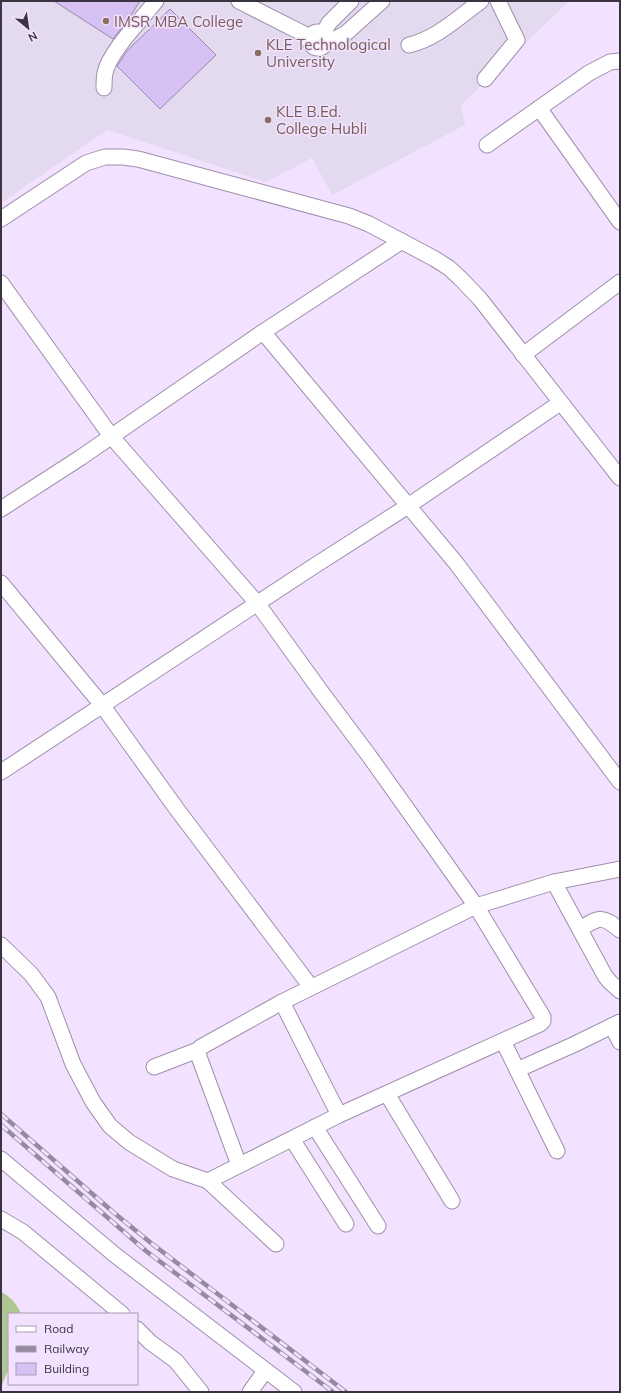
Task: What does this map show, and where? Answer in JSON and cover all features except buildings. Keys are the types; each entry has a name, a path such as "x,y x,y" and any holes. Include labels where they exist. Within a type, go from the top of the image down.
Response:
{"street":[{"path":"104,88 105,73 109,61 119,46 156,1"},
{"path":"239,1 319,38 345,34 382,1"},
{"path":"319,38 329,23 351,1"},
{"path":"410,45 429,38 448,26 481,1"},
{"path":"485,79 517,40 498,1"},
{"path":"487,145 589,73 610,62 620,61"},
{"path":"539,108 620,222"},
{"path":"1,219 86,163 105,157 123,157 138,159 349,216 369,224 435,259 460,278 480,299 620,478"},
{"path":"1,509 263,332 402,241"},
{"path":"523,355 620,282"},
{"path":"1,283 111,436 257,603 370,757 476,906 543,1019 542,1023 339,1115 208,1181"},
{"path":"263,332 456,563 620,782"},
{"path":"1,772 257,603 408,506 560,403"},
{"path":"1,583 102,705 176,808 311,988"},
{"path":"154,1067 198,1050 282,1002 476,906 554,882 620,869"},
{"path":"554,882 605,976 620,991"},
{"path":"580,929 595,920 602,919 610,922 620,930"},
{"path":"1,945 31,974 48,998 73,1064 93,1102 110,1126 130,1142 172,1169 208,1181 276,1244"},
{"path":"282,1002 339,1115"},
{"path":"517,1070 616,1024 620,1042"},
{"path":"503,1041 558,1151"},
{"path":"198,1050 198,1054 239,1165"},
{"path":"387,1094 452,1201"},
{"path":"315,1127 378,1226"},
{"path":"292,1139 346,1224"},
{"path":"1,1159 115,1255 294,1392"},
{"path":"1,1219 23,1232 121,1313"},
{"path":"138,1330 150,1342 176,1361 201,1392"},
{"path":"250,1392 265,1370"}],"shaded area":[{"name":"KLE Technological University","path":"1,1 569,1 461,105 465,125 332,195 312,158 266,182 107,130 1,203"}],"green space":[{"path":"1,1292 13,1301 21,1313 8,1313 8,1370 1,1387"}],"railway":[{"path":"1,1114 113,1212 151,1243 346,1392"},
{"path":"1,1125 146,1251 333,1392"}],"place":[{"name":"IMSR MBA College","path":"106,21"},
{"name":"KLE Technological University","path":"258,53"},
{"name":"KLE B.Ed. College Hubli","path":"268,120"}]}
